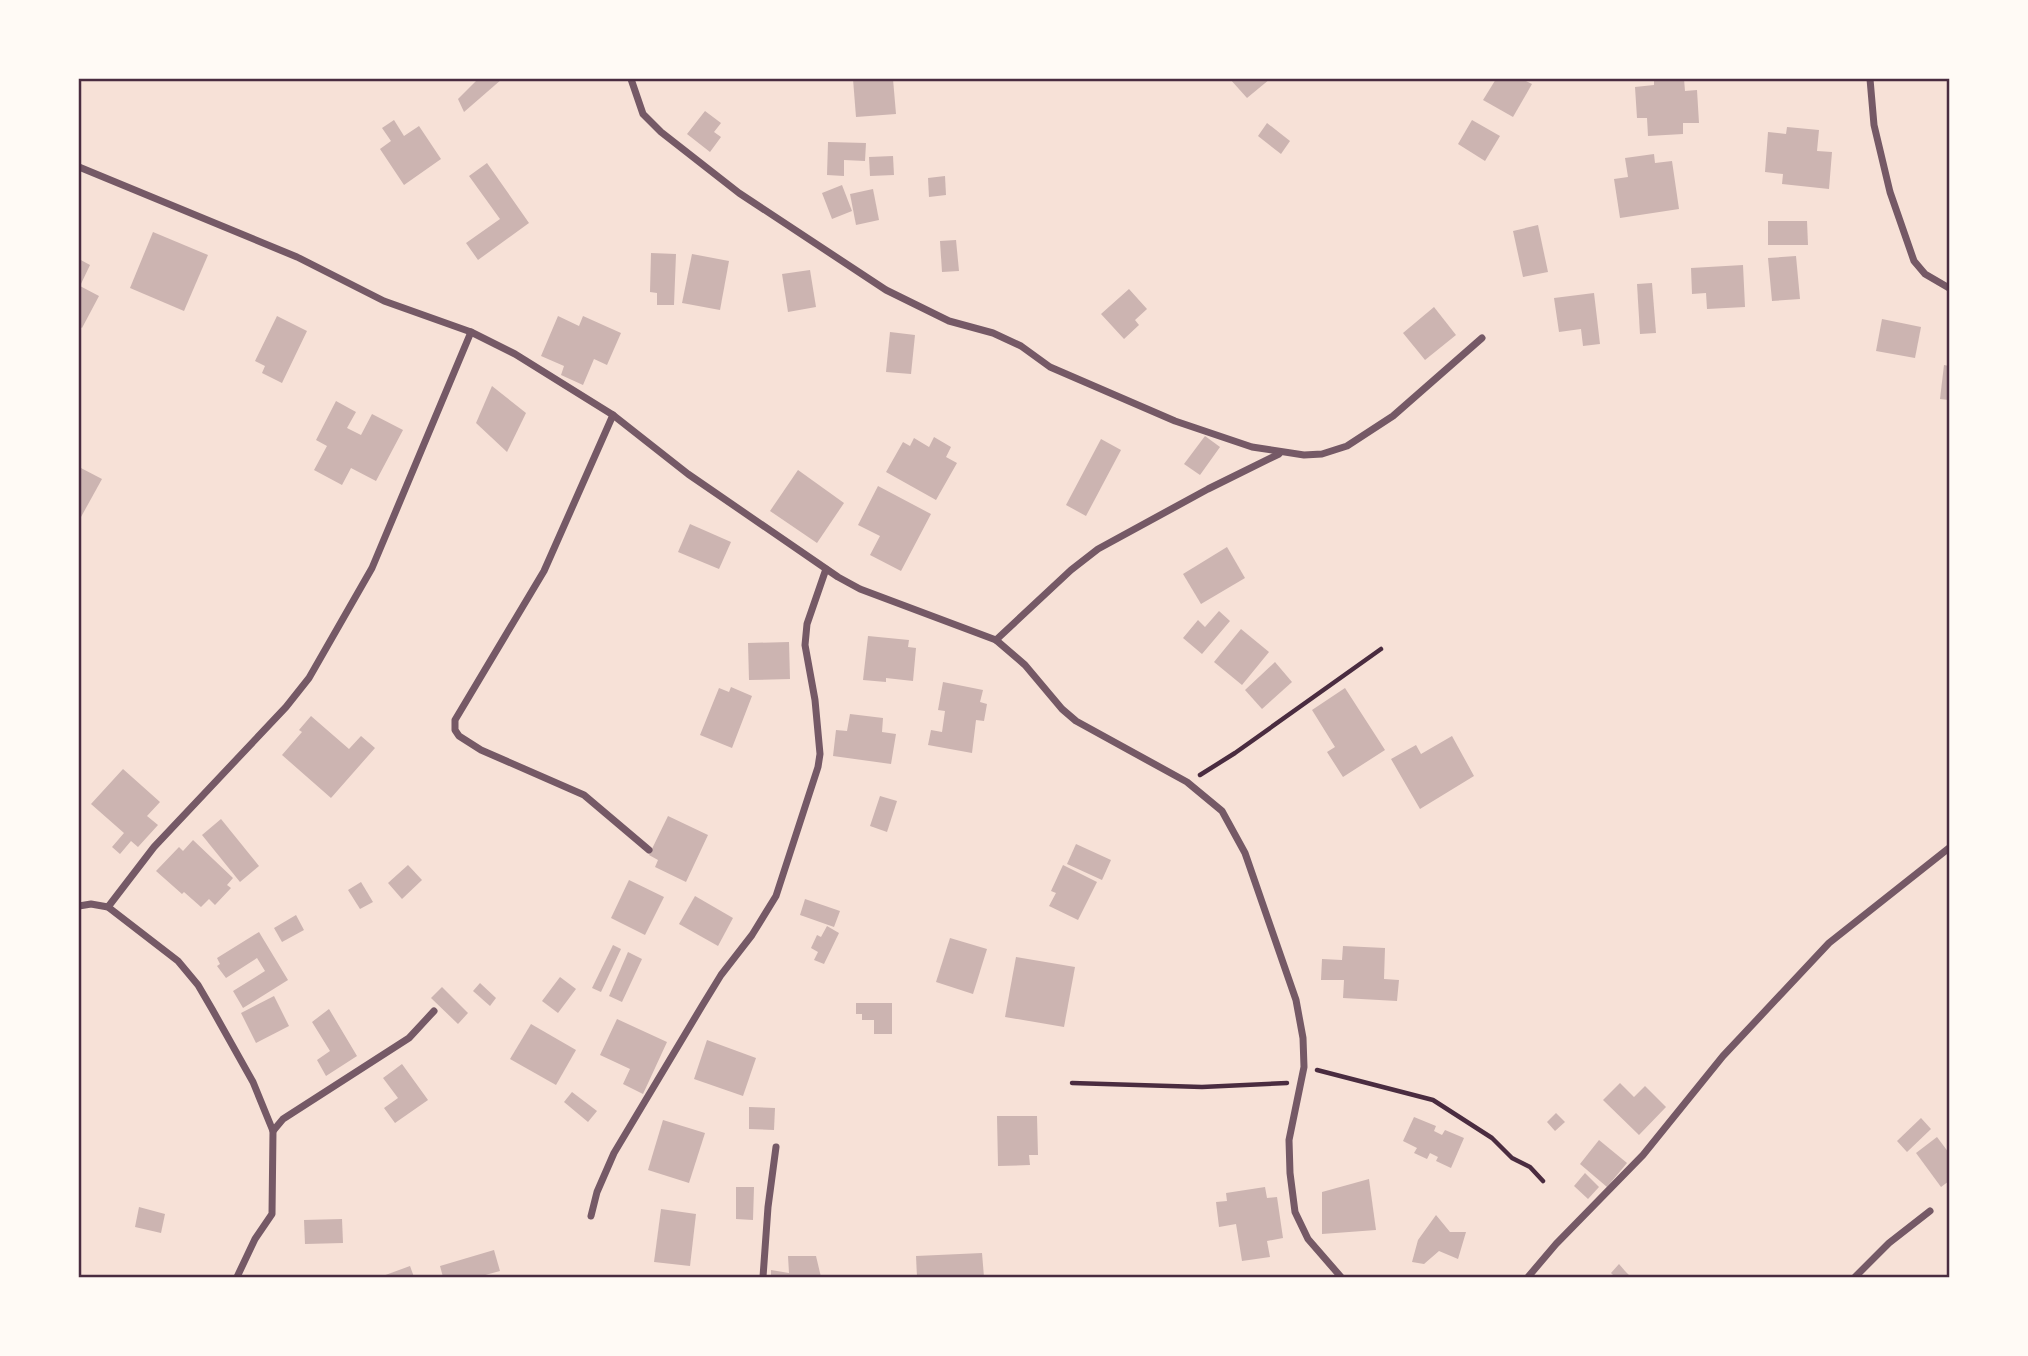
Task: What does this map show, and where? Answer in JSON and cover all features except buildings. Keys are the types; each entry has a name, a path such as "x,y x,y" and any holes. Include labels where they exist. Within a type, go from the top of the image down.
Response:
{"street":[{"path":"631,79 643,114 661,132 739,193 886,290 949,321 993,333 1021,346 1050,367 1175,421 1252,447 1280,453 1322,454 1347,446 1371,433 1482,338"},
{"path":"1870,79 1877,138 1890,191 1914,261 1925,274 1949,288"},
{"path":"79,167 297,257 384,301 471,332 515,354 613,415 688,474 826,569 860,589 996,640 1025,665 1062,709 1076,721 1187,782 1222,811 1245,853 1296,1000 1303,1038 1302,1082 1289,1140 1295,1212 1308,1239 1340,1277"},
{"path":"108,906 154,847 286,707 309,678 372,568 471,332"},
{"path":"613,415 544,571 454,727 459,736 481,750 584,795 649,850"},
{"path":"996,640 1071,570 1098,549 1280,453"},
{"path":"592,1216 597,1192 614,1153 721,975 752,935 785,876 820,754 815,701 805,645 807,624 826,569"},
{"path":"1528,1277 1556,1244 1643,1155 1723,1056 1829,943 1949,848"},
{"path":"79,906 108,906 178,961 198,985 253,1082 273,1131 272,1214 255,1239 237,1277"},
{"path":"273,1131 283,1119 409,1038 434,1011"},
{"path":"763,1277 776,1147"},
{"path":"1854,1277 1889,1243 1930,1211"}],"path":[{"path":"1187,782 1245,746 1381,649"},
{"path":"1304,1067 1433,1100 1492,1138 1544,1181"},
{"path":"1072,1083 1202,1087 1302,1082"}]}
